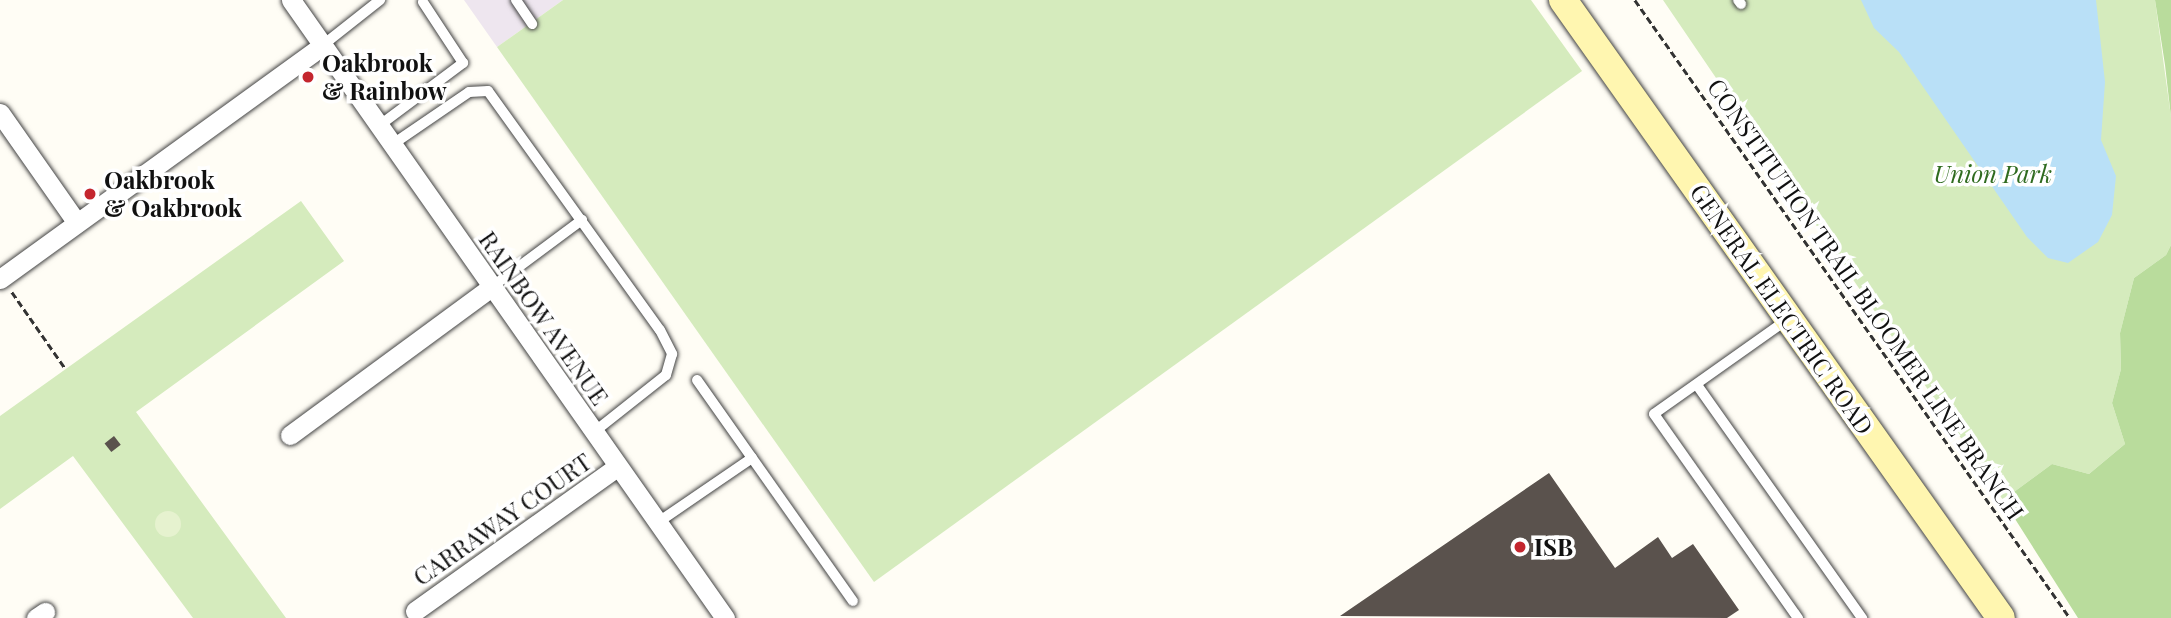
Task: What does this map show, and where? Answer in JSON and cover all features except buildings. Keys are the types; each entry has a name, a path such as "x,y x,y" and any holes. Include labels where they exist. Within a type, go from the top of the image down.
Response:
{"main road":[{"name":"GENERAL ELECTRIC ROAD","path":"1563,0 2001,618"}],"street":[{"name":"RAINBOW AVENUE","path":"291,0 725,618"},
{"path":"1,279 323,45"},
{"path":"0,113 78,223"},
{"path":"290,435 493,286"},
{"name":"CARRAWAY COURT","path":"415,611 617,467"}],"lane":[{"path":"323,45 380,0"},
{"path":"516,0 532,24"},
{"path":"380,125 463,63 423,2"},
{"path":"393,144 469,92 488,91 582,220 672,354 671,365 657,384 594,432"},
{"path":"493,286 582,220"},
{"path":"1788,319 1654,414 1798,618"},
{"path":"696,380 853,601"},
{"path":"1696,385 1862,618"},
{"path":"657,523 752,458"}],"path":[{"name":"CONSTITUTION TRAIL BLOOMER LINE BRANCH","path":"1635,0 2070,618"},
{"path":"1,279 65,369"}],"shaded area":[{"path":"464,0 563,0 497,47"}],"green space":[{"path":"563,0 1531,0 1582,71 874,582 497,47"},
{"name":"Union Park","path":"1663,0 2155,0 2171,117 2171,245 2166,255 2134,278 2120,333 2121,369 2112,403 2125,444 2089,474 2052,464 2003,500"},
{"path":"2155,0 2171,0 2171,117 2165,65"},
{"path":"301,201 344,261 136,412 286,618 193,618 73,456 0,509 0,416"},
{"path":"2171,245 2171,618 2078,618 2003,500 2052,464 2089,474 2125,444 2112,403 2121,369 2120,333 2134,278 2166,255"},
{"path":"168,511 177,515 181,524 177,533 168,537 159,533 155,524 159,515"}],"water":[{"path":"1861,0 2096,0 2105,82 2101,140 2116,176 2112,215 2098,242 2068,263 2048,258 2027,237 1899,52 1874,28"}],"place":[{"name":"Oakbrook & Rainbow","path":"308,77"},
{"name":"Oakbrook & Oakbrook","path":"90,194"},
{"name":"ISB","path":"1520,547"}]}
